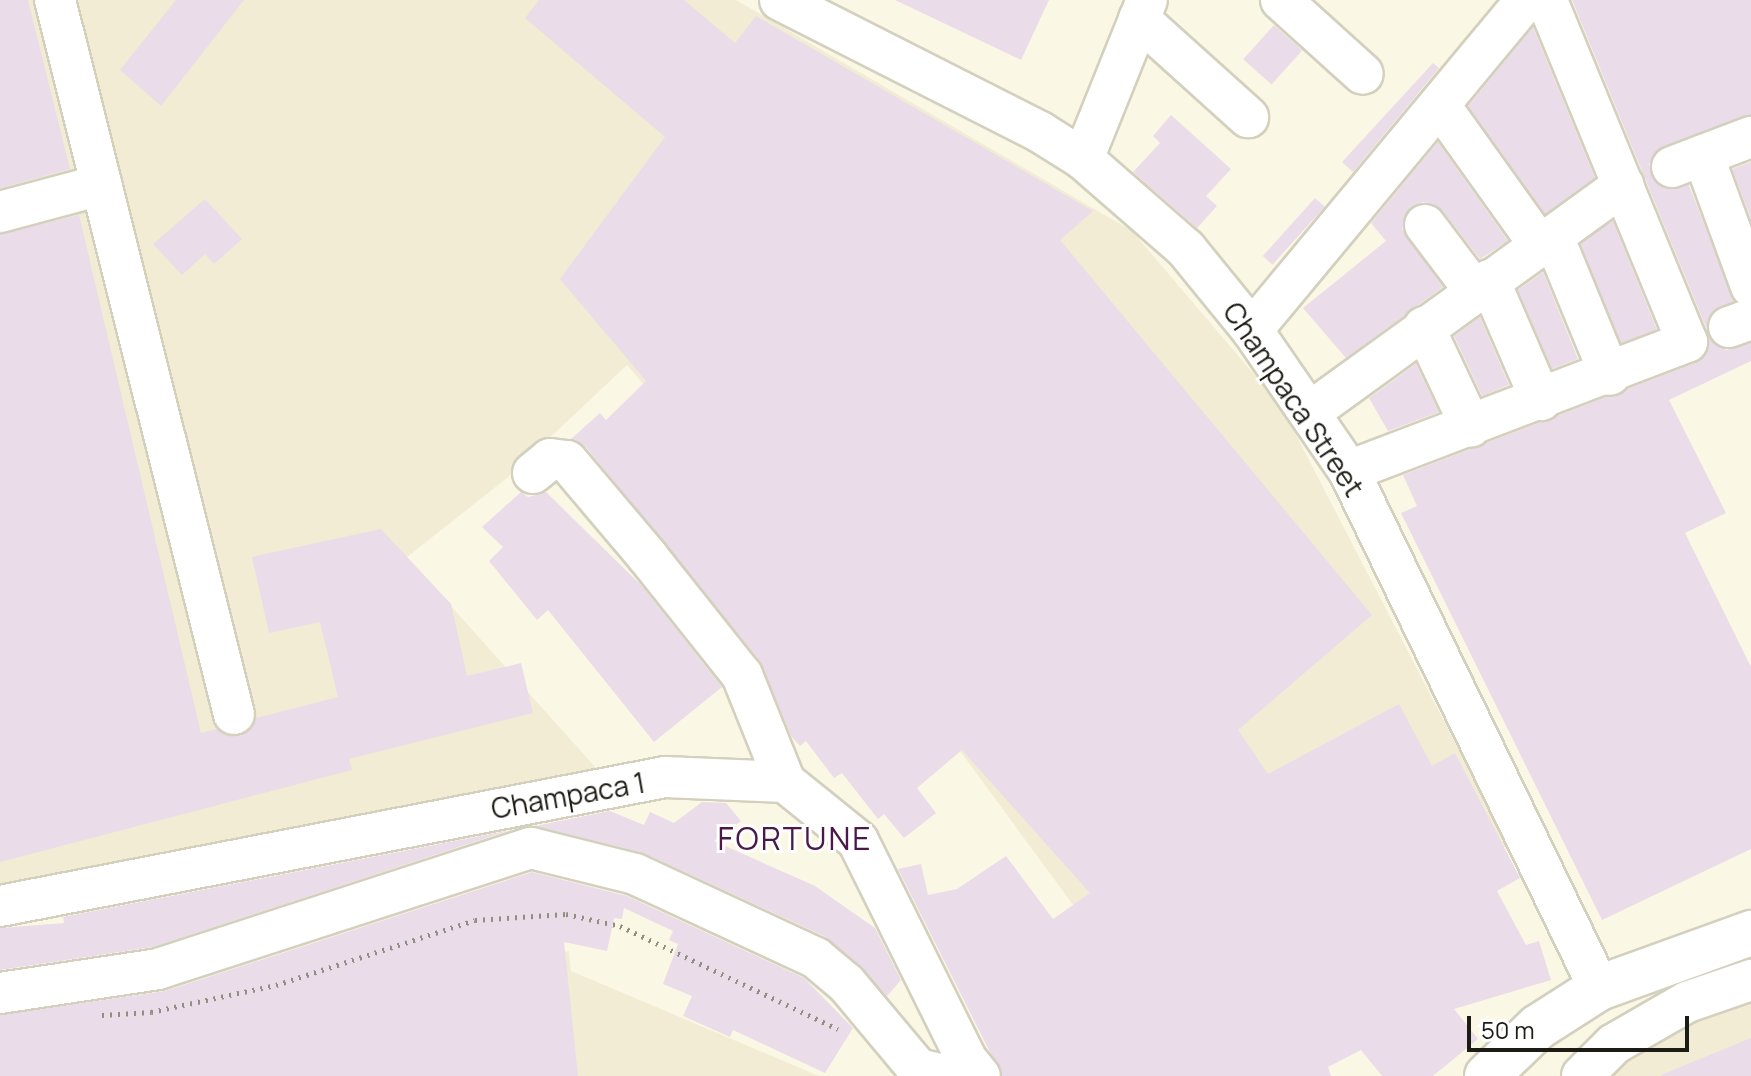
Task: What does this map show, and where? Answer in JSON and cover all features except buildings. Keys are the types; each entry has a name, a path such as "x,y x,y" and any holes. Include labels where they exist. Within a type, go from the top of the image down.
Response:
{"main road":[{"path":"1487,1076 1538,1027 1599,988 1751,933"}],"street":[{"path":"55,0 234,714"},
{"name":"Champaca Street","path":"780,0 1083,159 1186,249 1252,330 1349,471 1599,988"},
{"path":"1281,0 1363,74"},
{"path":"1252,330 1441,107 1526,0"},
{"path":"1349,471 1610,375 1687,342 1547,0"},
{"path":"1083,159 1143,9 1248,117"},
{"path":"1441,107 1546,241 1610,375"},
{"path":"1751,137 1688,161 1751,286"},
{"path":"0,212 101,185"},
{"path":"1310,412 1624,185"},
{"path":"1425,225 1482,285 1541,400"},
{"path":"1424,327 1471,427"},
{"path":"533,473 550,459 567,461 742,675 785,782 858,841 966,1059 980,1076"},
{"name":"Champaca 1","path":"0,906 650,780 785,782"},
{"path":"0,993 158,969 531,848 635,874 816,958 846,983 918,1069 948,1076"},
{"path":"1582,1076 1614,1044 1687,1002 1751,980"}],"path":[{"path":"96,1016 151,1012 276,985 475,920 566,914 620,926 853,1036"}],"shaded area":[{"path":"0,0 736,0 1132,231 1281,406 1508,845 1179,1049 963,755 627,365 507,478 407,557 596,768 0,888"},
{"path":"569,951 571,971 819,1076 51,1076"},
{"path":"1751,970 1751,1076 1559,1076 1591,1047"}],"district":[{"name":"FORTUNE","path":"795,838"}]}
